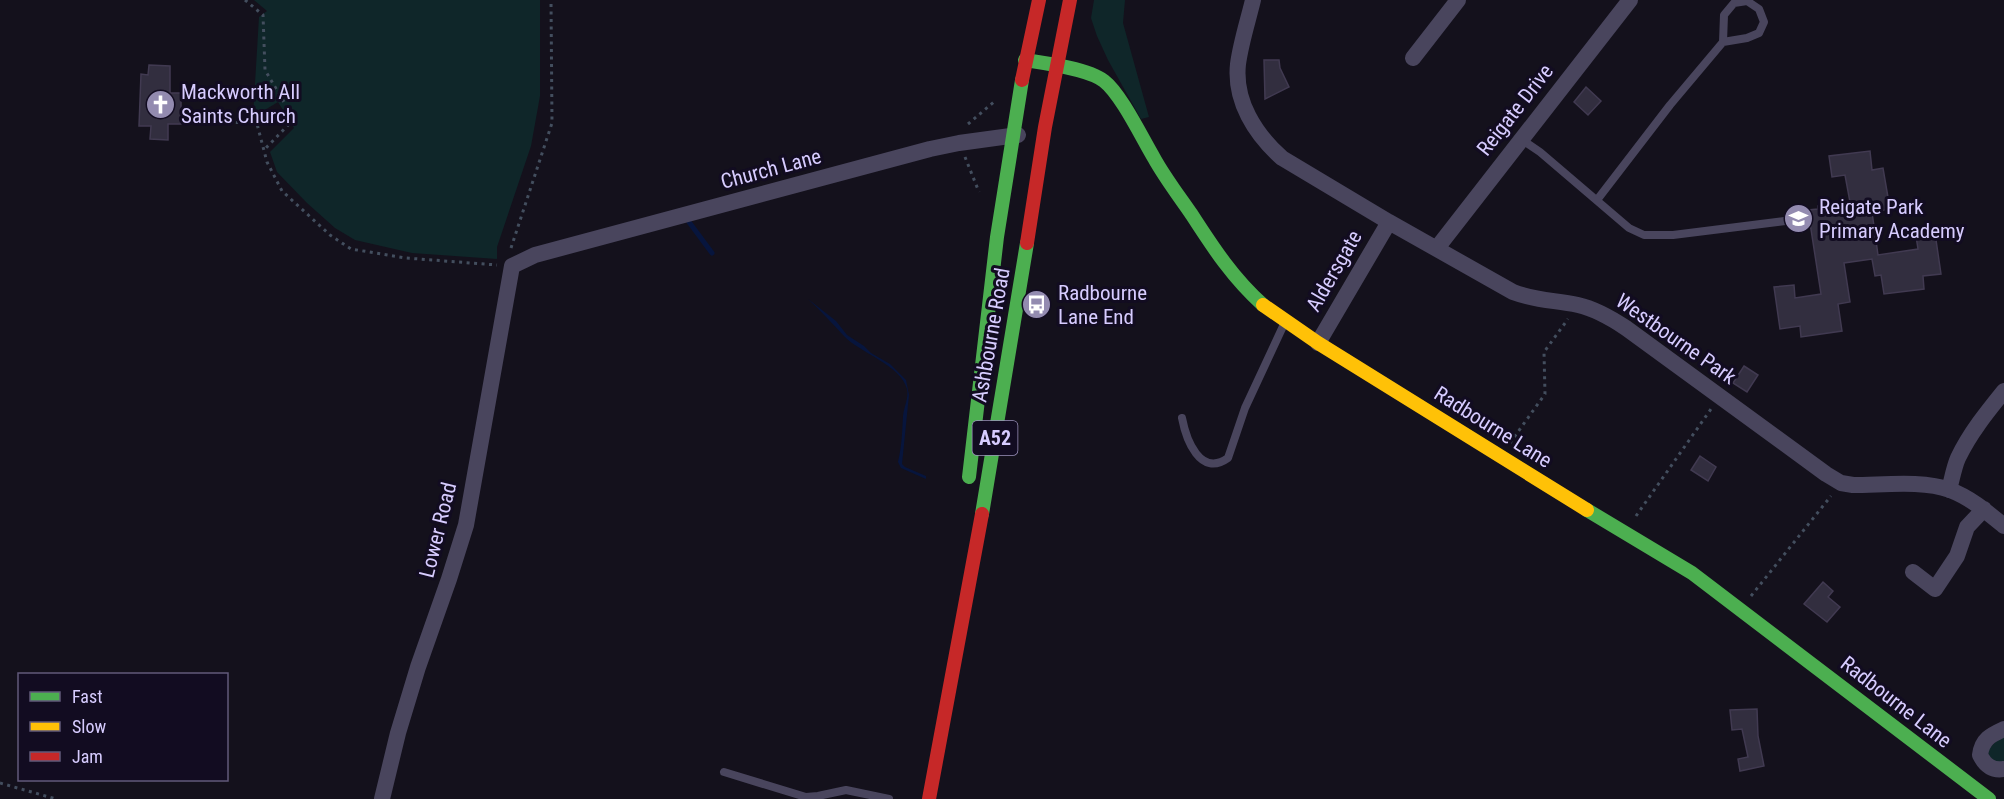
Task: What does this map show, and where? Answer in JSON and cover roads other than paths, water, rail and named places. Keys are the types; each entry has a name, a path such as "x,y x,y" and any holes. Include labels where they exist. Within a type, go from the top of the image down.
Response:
{"main road":[{"name":"Ashbourne Road","path":"967,492 997,236 1025,60 1039,0"},
{"name":"Ashbourne Road","path":"929,799 962,627 1017,312 1045,127 1070,0"},
{"name":"Radbourne Lane","path":"1025,60 1057,65 1095,76 1104,81 1115,93 1163,172 1227,268 1252,296 1285,322 1692,573 1989,799"},
{"name":"Ashbourne Road","path":"938,748 958,571"}],"street":[{"name":"Westbourne Park","path":"1254,0 1238,65 1239,87 1246,111 1256,131 1282,158 1513,292 1531,299 1578,305 1600,312 1626,328 1826,474 1842,483 1931,486 1949,489 1984,509 2004,526"},
{"path":"1413,58 1458,0"},
{"name":"Reigate Drive","path":"1437,248 1630,0"},
{"name":"Church Lane","path":"512,266 535,255 930,149 959,142 1012,137 1045,127"},
{"name":"Aldersgate","path":"1318,343 1389,222"},
{"name":"Lower Road","path":"382,799 404,711 466,525 512,266"},
{"path":"1949,489 1957,460 1967,442 2004,391"},
{"path":"1913,573 1935,589 1956,556 1967,527 1984,509"},
{"path":"2004,729 1988,737 1981,748 1980,755 1989,768 2004,769"}],"lane":[{"path":"1597,200 1670,105 1723,42 1724,15 1734,3 1747,1 1759,9 1764,22 1759,33 1747,38 1723,42"},
{"path":"1520,139 1629,228 1644,235 1673,235 1801,219"},
{"path":"1182,418 1189,445 1196,455 1215,463 1228,458 1245,408 1285,322"},
{"path":"724,772 806,797 846,790 889,799"}],"water":[{"path":"808,299 836,321 847,335 890,364 906,380 909,395 902,464 926,476 926,479 901,468 898,462 907,395 903,381 889,366 844,336"}],"waterway":[{"path":"689,222 712,253"}],"place":[{"name":"Mackworth All Saints Church","path":"160,104"},
{"name":"Reigate Park Primary Academy","path":"1798,219"},
{"name":"Radbourne Lane End","path":"1037,305"}]}
